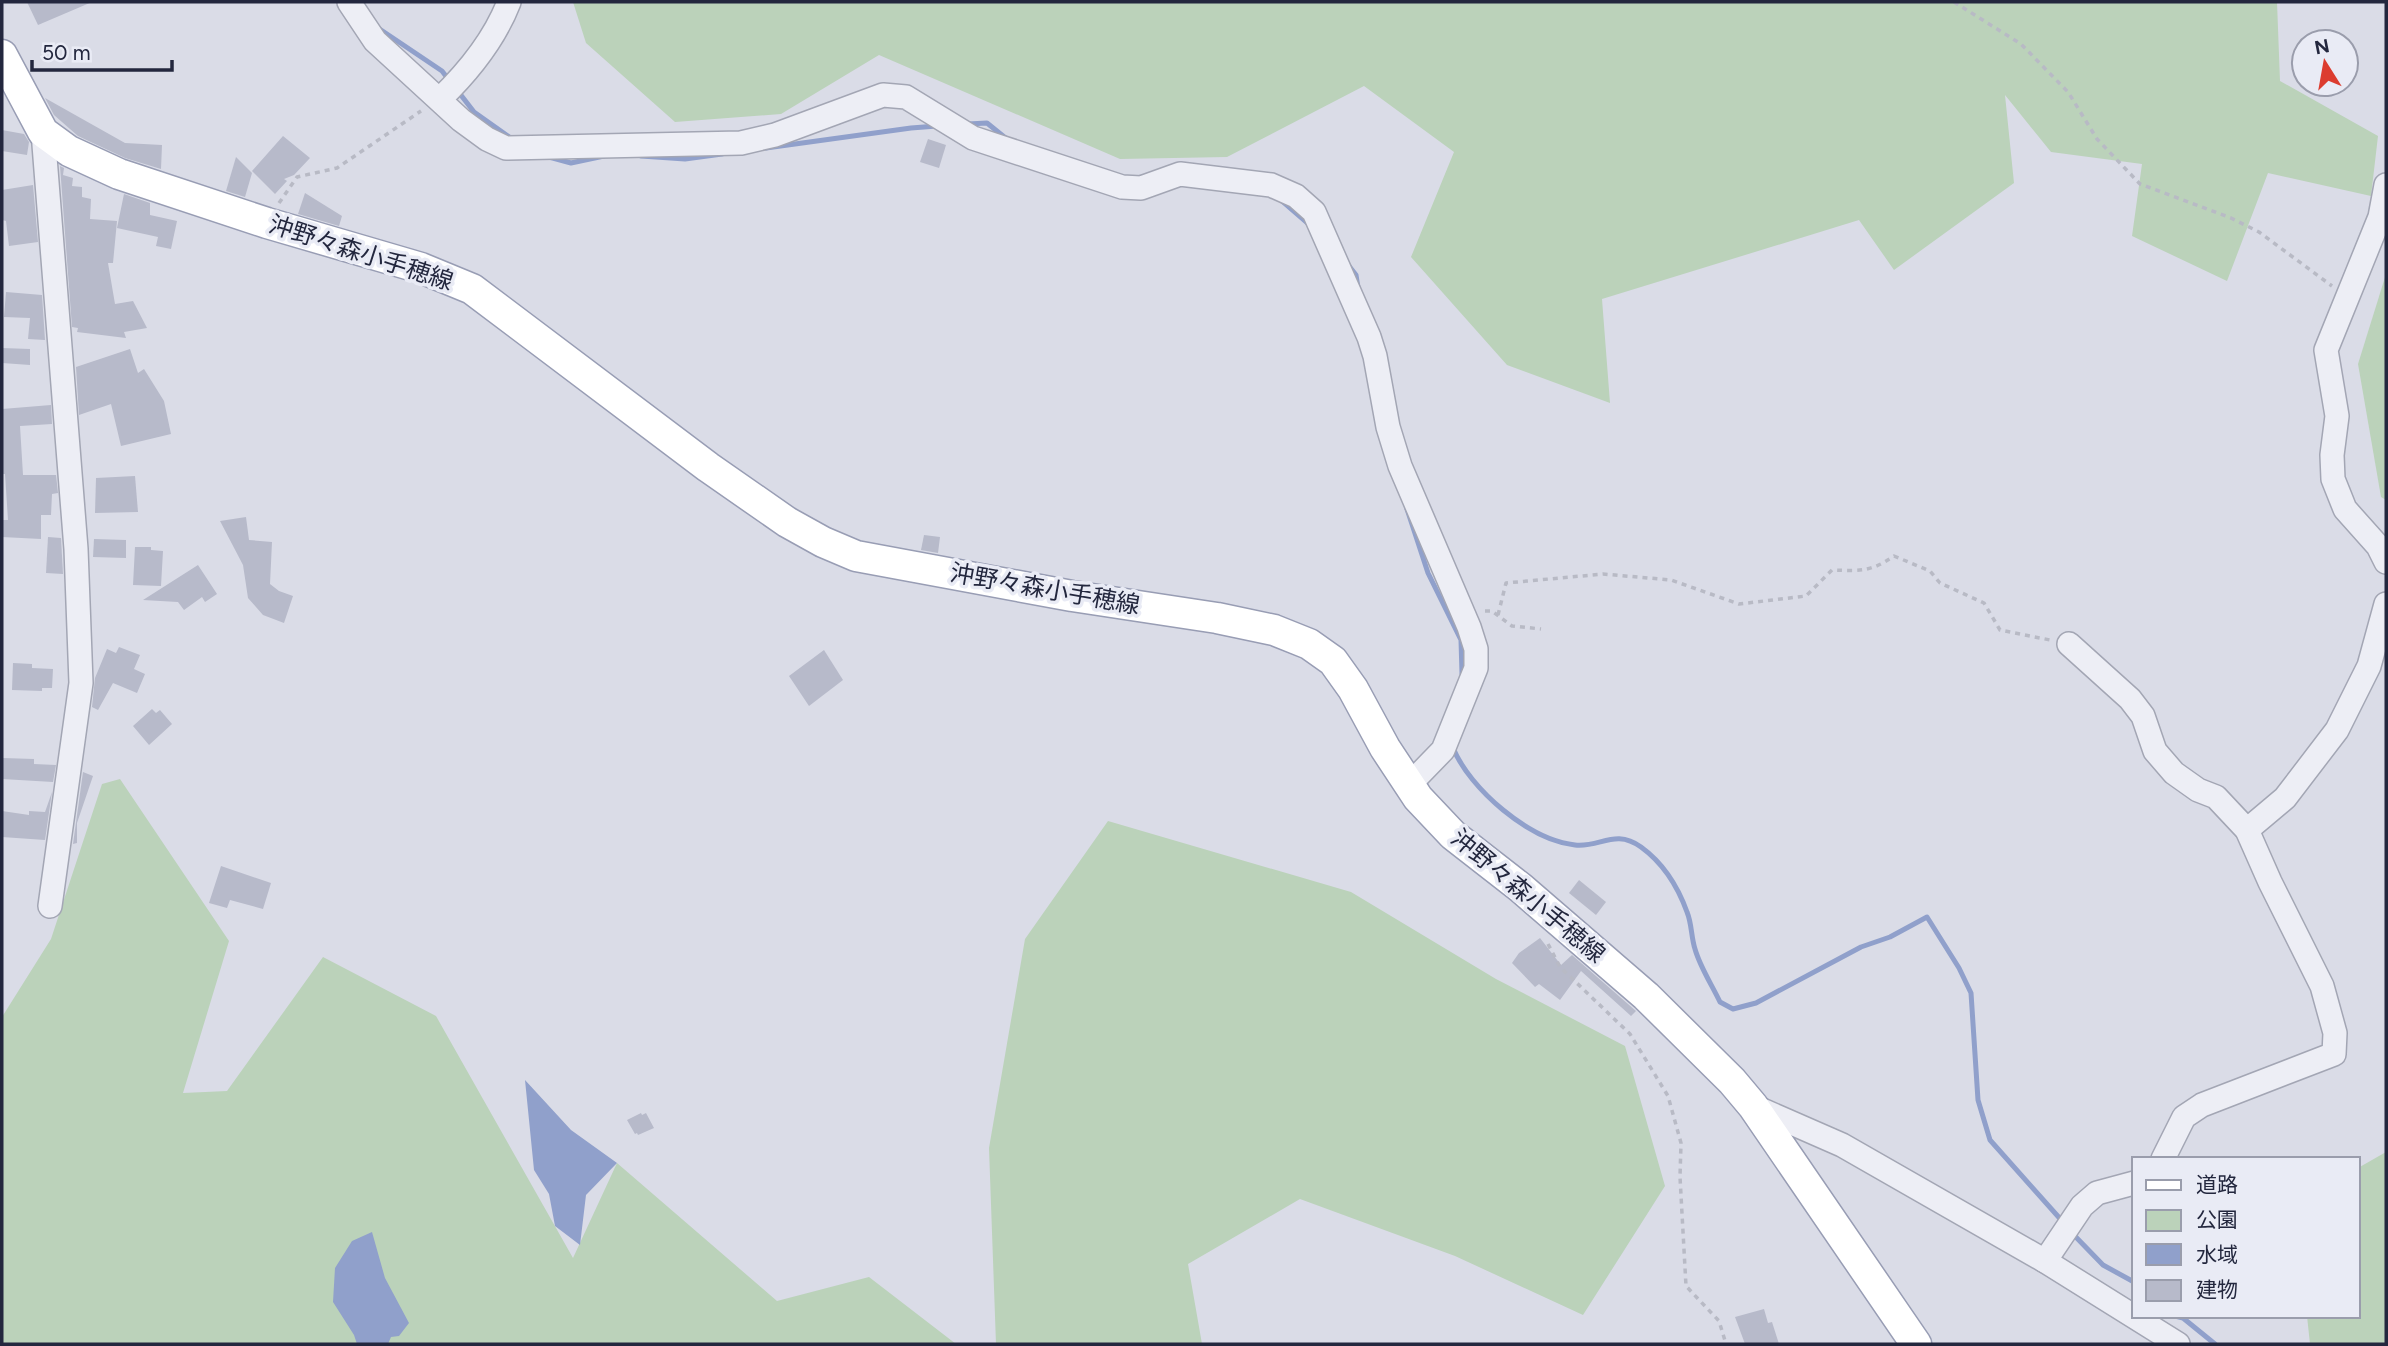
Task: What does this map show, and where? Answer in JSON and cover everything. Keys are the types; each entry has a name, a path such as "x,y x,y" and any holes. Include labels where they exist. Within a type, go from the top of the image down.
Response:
{"main road":[{"name":"沖野々森小手穂線","path":"2,55 43,132 69,151 118,173 267,223 421,268 472,289 708,467 787,522 823,542 856,556 1072,596 1217,618 1274,630 1309,644 1333,661 1353,689 1385,748 1409,784 1453,835 1537,902 1646,996 1753,1106 1916,1344"}],"street":[{"path":"349,2 375,41 461,120 487,139 506,148 741,143 775,135 883,96 906,97 973,138 1122,187 1140,188 1180,174 1271,185 1296,196 1314,212 1369,337 1388,427 1400,467 1462,610 1476,649 1476,668 1443,750 1409,784"},
{"path":"440,99 463,76 504,16 509,2"},
{"path":"43,132 76,549 80,683 50,906"},
{"path":"2384,552 2345,509 2333,479 2332,455 2337,416 2326,350 2380,216 2386,185"},
{"path":"2247,830 2285,798 2337,730 2369,666 2386,604"},
{"path":"2069,644 2130,699 2143,716 2155,751 2174,774 2198,790 2216,797 2247,830 2322,986 2335,1033 2334,1054 2202,1105 2184,1117 2165,1157"},
{"path":"1753,1106 1842,1145 2045,1261 2132,1315"},
{"path":"2045,1261 2082,1206 2097,1193 2132,1183"},
{"path":"2136,1318 2178,1344"}],"path":[{"path":"1954,2 2021,44 2068,92 2097,139 2140,184 2231,218 2259,232 2332,286"},
{"path":"267,223 297,177 337,168 440,99"},
{"path":"1498,615 1506,583 1603,574 1658,578 1739,604 1807,596 1832,570 1867,571 1894,556 1930,571 1940,583 1984,603 2000,630 2069,644"},
{"path":"1462,610 1492,611 1512,625 1541,629"},
{"path":"1537,902 1538,924 1560,967 1630,1034 1668,1096 1681,1143 1680,1177 1686,1286 1719,1321 1726,1344"}],"green space":[{"path":"573,2 2277,2 2280,81 2290,87 2290,98 2310,98 2378,136 2371,196 2268,173 2227,281 2132,236 2142,164 2051,152 2005,95 2014,183 1894,270 1859,220 1602,299 1610,403 1507,365 1411,257 1454,152 1364,86 1227,157 1120,159 879,55 781,114 675,122 586,43"},
{"path":"2386,274 2386,500 2381,497 2358,364"},
{"path":"120,779 229,941 183,1093 227,1091 323,957 436,1016 573,1258 617,1163 777,1301 869,1277 956,1344 2,1344 2,1017 51,939 102,784"},
{"path":"1108,821 1351,892 1496,979 1625,1046 1665,1186 1583,1315 1455,1256 1300,1199 1188,1264 1202,1344 996,1344 989,1148 1025,939"},
{"path":"2386,1152 2386,1344 2310,1344 2307,1318 2360,1318 2360,1167"}],"water":[{"path":"525,1080 571,1130 617,1163 586,1195 580,1245 555,1226 549,1194 534,1170"},
{"path":"372,1232 385,1278 409,1323 399,1336 391,1337 388,1344 357,1344 333,1302 335,1268 352,1241"}],"building":[{"path":"27,2 92,2 38,25"},
{"path":"45,98 125,143 162,145 161,169 125,158 78,136 54,115"},
{"path":"2,130 24,134 29,142 27,155 2,151"},
{"path":"283,136 310,158 294,175 284,179 287,181 275,194 252,171"},
{"path":"928,139 946,145 939,168 920,162"},
{"path":"236,157 252,173 245,197 226,191"},
{"path":"60,166 64,168 63,175 73,178 72,186 82,187 82,197 91,199 90,219 117,221 113,263 108,263 115,304 133,301 147,328 124,332 126,338 77,332 78,328 72,327"},
{"path":"33,185 38,242 9,246 6,221 2,220 2,190"},
{"path":"305,193 342,216 339,226 298,214"},
{"path":"124,194 150,203 150,215 177,221 171,249 156,246 158,237 117,228"},
{"path":"6,292 42,295 45,340 28,339 30,318 4,317"},
{"path":"2,348 30,349 30,365 2,363"},
{"path":"130,349 138,373 144,369 164,401 171,434 121,446 111,404 79,415 76,367"},
{"path":"51,405 52,424 20,426 23,475 56,475 58,493 52,494 51,515 41,515 41,539 2,537 2,520 8,520 5,474 2,474 2,409"},
{"path":"135,476 138,512 95,513 96,478"},
{"path":"246,517 249,540 272,542 270,584 293,596 284,623 263,615 248,598 243,565 220,521"},
{"path":"924,535 940,537 938,553 921,550"},
{"path":"48,537 61,538 63,574 46,573"},
{"path":"94,539 126,540 126,558 93,557"},
{"path":"135,547 151,547 151,550 163,551 161,586 133,585"},
{"path":"198,565 217,594 205,602 202,597 184,610 178,602 143,600"},
{"path":"119,647 140,655 134,669 145,674 137,693 113,683 98,710 92,707 95,678 107,649 116,653"},
{"path":"824,650 843,680 809,706 789,676"},
{"path":"13,663 32,664 32,668 53,669 52,688 42,688 42,691 12,690"},
{"path":"152,709 156,713 160,710 172,724 149,745 133,726"},
{"path":"3,758 34,759 34,764 56,765 53,782 2,779"},
{"path":"83,772 93,776 77,823 77,843 73,844"},
{"path":"52,792 45,840 2,837 2,811 29,815 29,811 45,812"},
{"path":"221,866 271,883 263,909 230,900 227,908 209,903"},
{"path":"1579,880 1606,902 1596,915 1569,893"},
{"path":"1540,938 1561,965 1572,955 1636,1011 1631,1016 1581,971 1560,1000 1539,984 1535,987 1512,963 1519,953"},
{"path":"646,1113 654,1128 638,1135 627,1120"},
{"path":"1764,1309 1768,1323 1772,1322 1779,1344 1745,1344 1735,1317"}],"waterway":[{"path":"378,28 442,71 449,80"},
{"path":"457,90 474,112 515,141"},
{"path":"968,124 987,123 1008,140"},
{"path":"766,148 937,126"},
{"path":"641,156 685,159 722,154"},
{"path":"549,157 571,163 604,156"},
{"path":"1281,200 1311,226"},
{"path":"1349,266 1356,275 1358,288"},
{"path":"1407,509 1428,573 1461,640 1462,674"},
{"path":"1453,748 1461,764 1487,795 1503,810 1539,833 1575,845 1623,839 1649,853 1669,876 1679,894 1689,917 1697,956 1720,1002 1733,1009 1756,1003 1861,947 1890,937 1927,917 1959,968 1971,993 1978,1100 1990,1140 2063,1222"},
{"path":"2071,1232 2103,1265 2132,1281"},
{"path":"2183,1318 2215,1344"}]}
